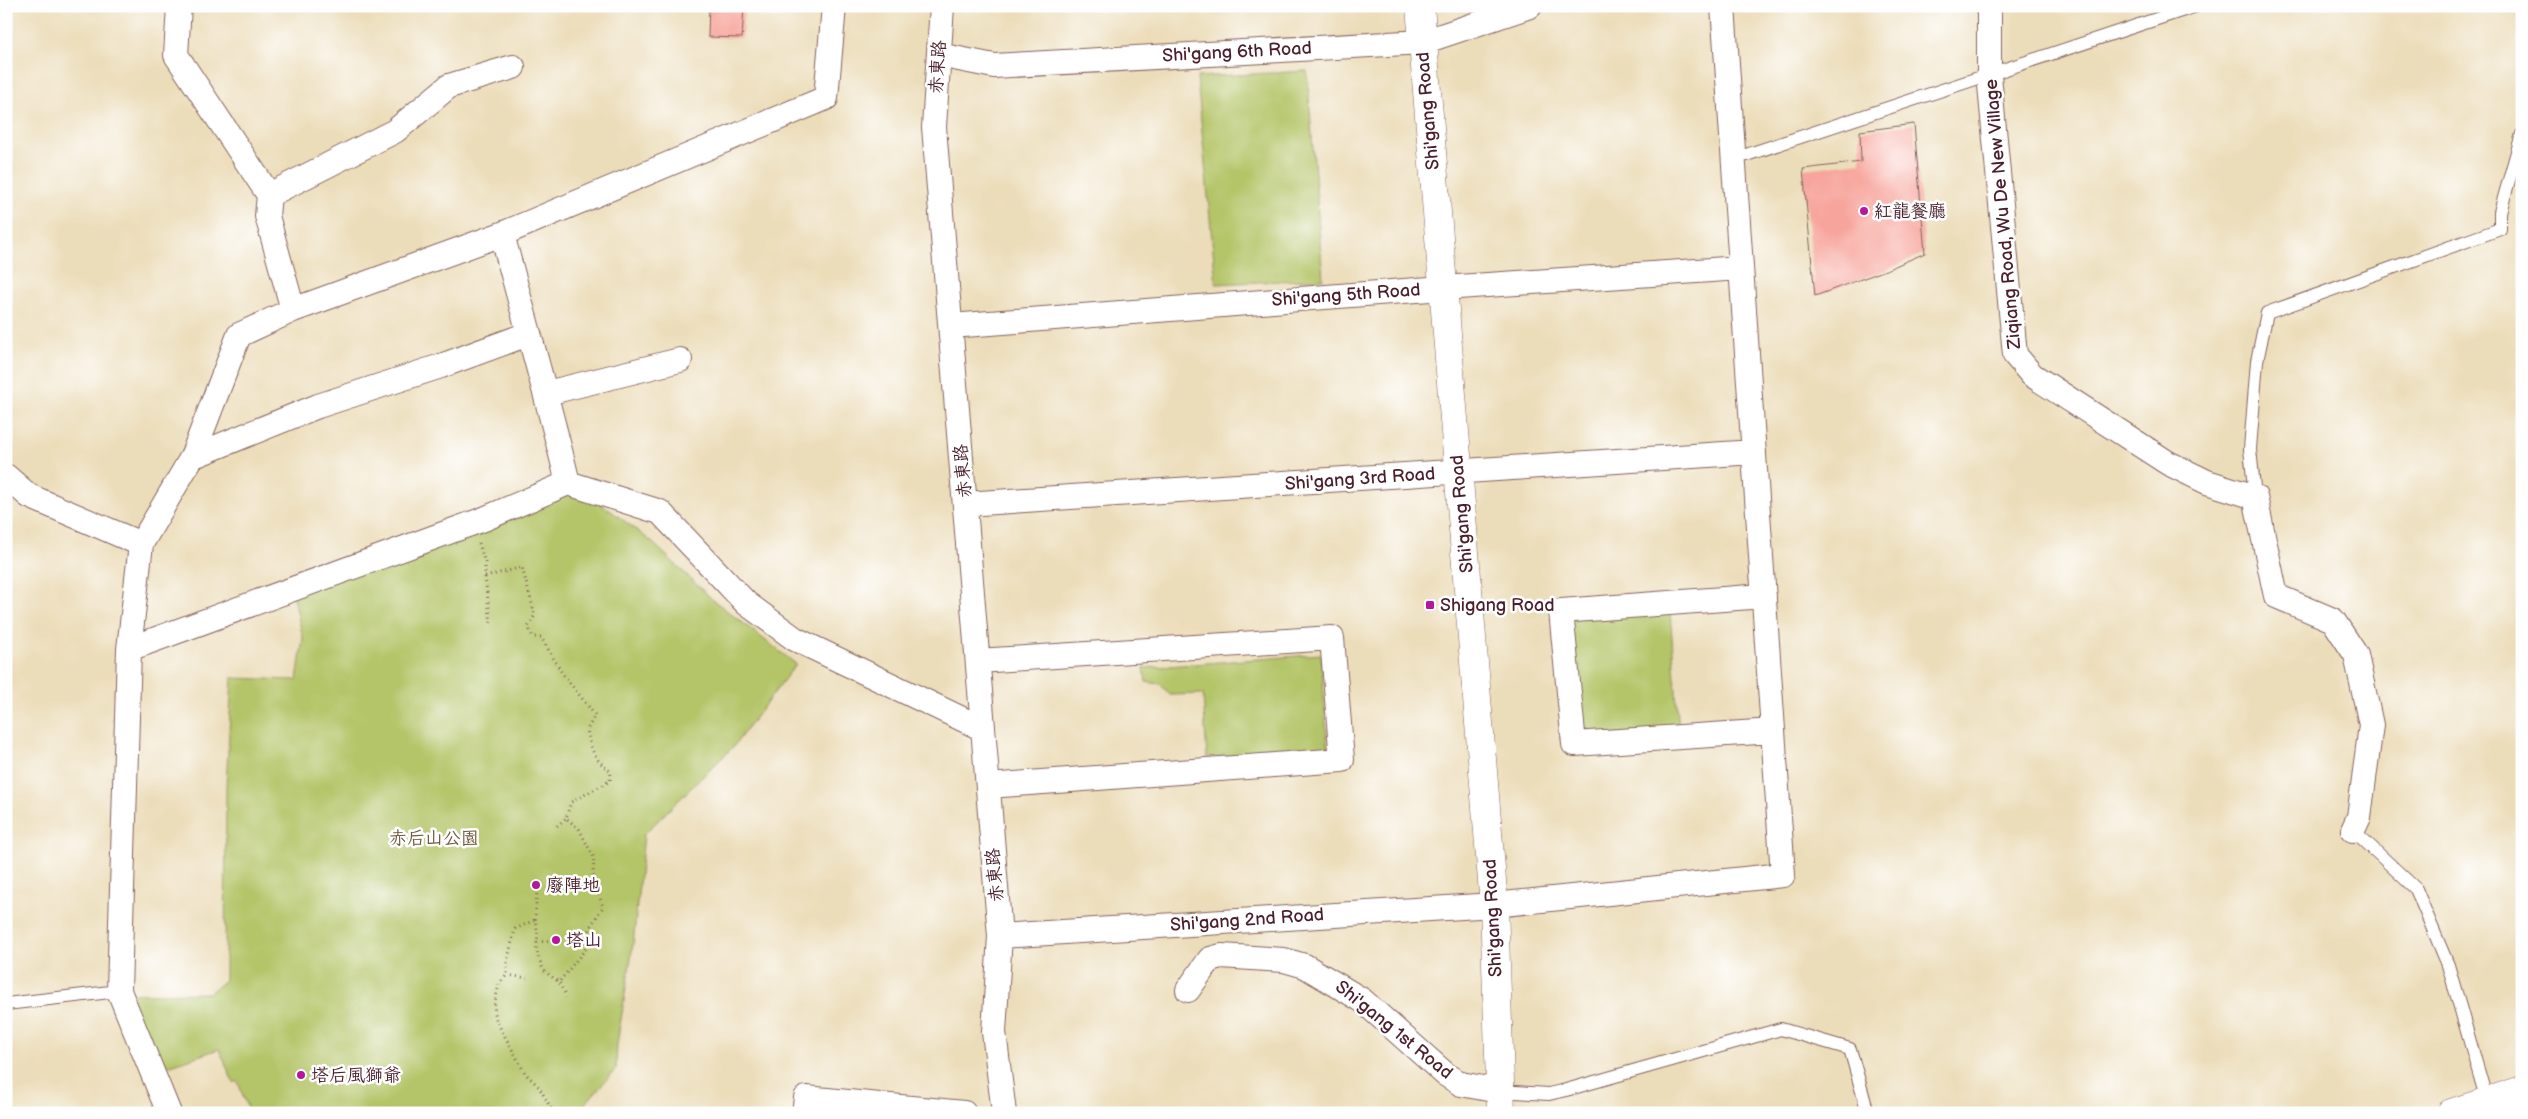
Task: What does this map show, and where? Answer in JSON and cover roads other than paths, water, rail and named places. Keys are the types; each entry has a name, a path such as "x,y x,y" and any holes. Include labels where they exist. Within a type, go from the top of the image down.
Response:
{"street":[{"path":"179,6 176,55 269,195 267,216 293,310"},
{"path":"169,1113 119,991 129,649 141,544 192,457 239,335 293,310 502,234 826,98 834,6"},
{"name":"赤東路","path":"942,6 934,127 1000,936 994,1032 1004,1113"},
{"name":"Shi'gang Road","path":"1420,6 1494,905 1500,1102"},
{"name":"Shi'gang 6th Road","path":"939,55 994,66 1423,42 1530,6"},
{"path":"1723,6 1734,159 1741,268 1764,596 1773,731 1574,744 1561,611 1764,596"},
{"name":"Ziqiang Road, Wu De New Village","path":"1989,6 1989,75 2015,355 2032,375 2168,463 2207,482 2255,497"},
{"path":"269,195 395,131 449,86 514,66"},
{"path":"502,234 528,334 547,393 568,483"},
{"name":"Shi'gang 5th Road","path":"951,326 1443,288 1741,268"},
{"path":"192,457 318,406 441,366 528,334"},
{"path":"547,393 680,360"},
{"name":"Shi'gang 3rd Road","path":"965,504 1754,452"},
{"path":"6,476 29,496 141,544"},
{"path":"129,649 473,523 568,483 660,512 746,603 795,639 983,729"},
{"path":"2255,497 2276,596 2333,620 2356,655 2371,725 2359,817 2354,830"},
{"path":"978,661 1332,638 1342,760 988,786"},
{"name":"Shi'gang 2nd Road","path":"1000,936 1494,905 1783,875 1773,731"},
{"name":"Shi'gang 1st Road","path":"1188,990 1210,959 1220,956 1284,960 1305,966 1362,1000 1446,1074 1461,1084 1500,1102"},
{"path":"2451,1113 2522,1090"},
{"path":"804,1113 806,1098 862,1108 964,1113"}],"lane":[{"path":"1734,159 2196,6"},
{"path":"2255,497 2250,449 2257,361 2267,313 2500,228 2500,212 2522,134"},
{"path":"2354,830 2416,889 2448,965 2487,1101"},
{"path":"6,1004 119,991"},
{"path":"1500,1102 1566,1090 1781,1029 1850,1049 1868,1113"}],"place":[{"name":"紅龍餐廳","path":"1864,211"},
{"name":"Shigang Road","path":"1430,605"},
{"name":"廢陣地","path":"536,885"},
{"name":"塔山","path":"556,940"},
{"name":"塔后風獅爺","path":"301,1075"}],"park label":[{"name":"赤后山公園","path":"434,838"}]}
